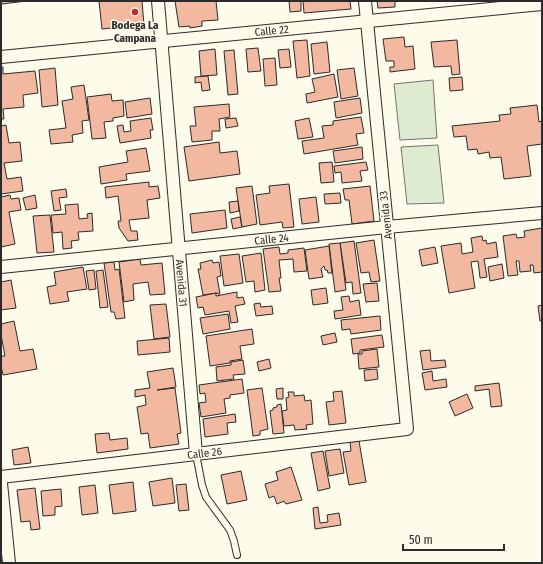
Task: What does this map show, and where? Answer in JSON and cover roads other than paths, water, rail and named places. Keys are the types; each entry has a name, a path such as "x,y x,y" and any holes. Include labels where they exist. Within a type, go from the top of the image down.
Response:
{"street":[{"name":"Avenida 31","path":"158,1 196,454"},
{"name":"Avenida 33","path":"365,1 408,429"},
{"name":"Calle 22","path":"1,58 542,4"},
{"name":"Calle 24","path":"1,267 388,227 542,213"},
{"name":"Calle 26","path":"1,477 408,429"},
{"path":"1,483 9,563"}],"lane":[{"name":"Avenida 31","path":"196,454 206,498 230,530 237,555"}],"place":[{"name":"Bodega La Campana","path":"135,12"}]}
